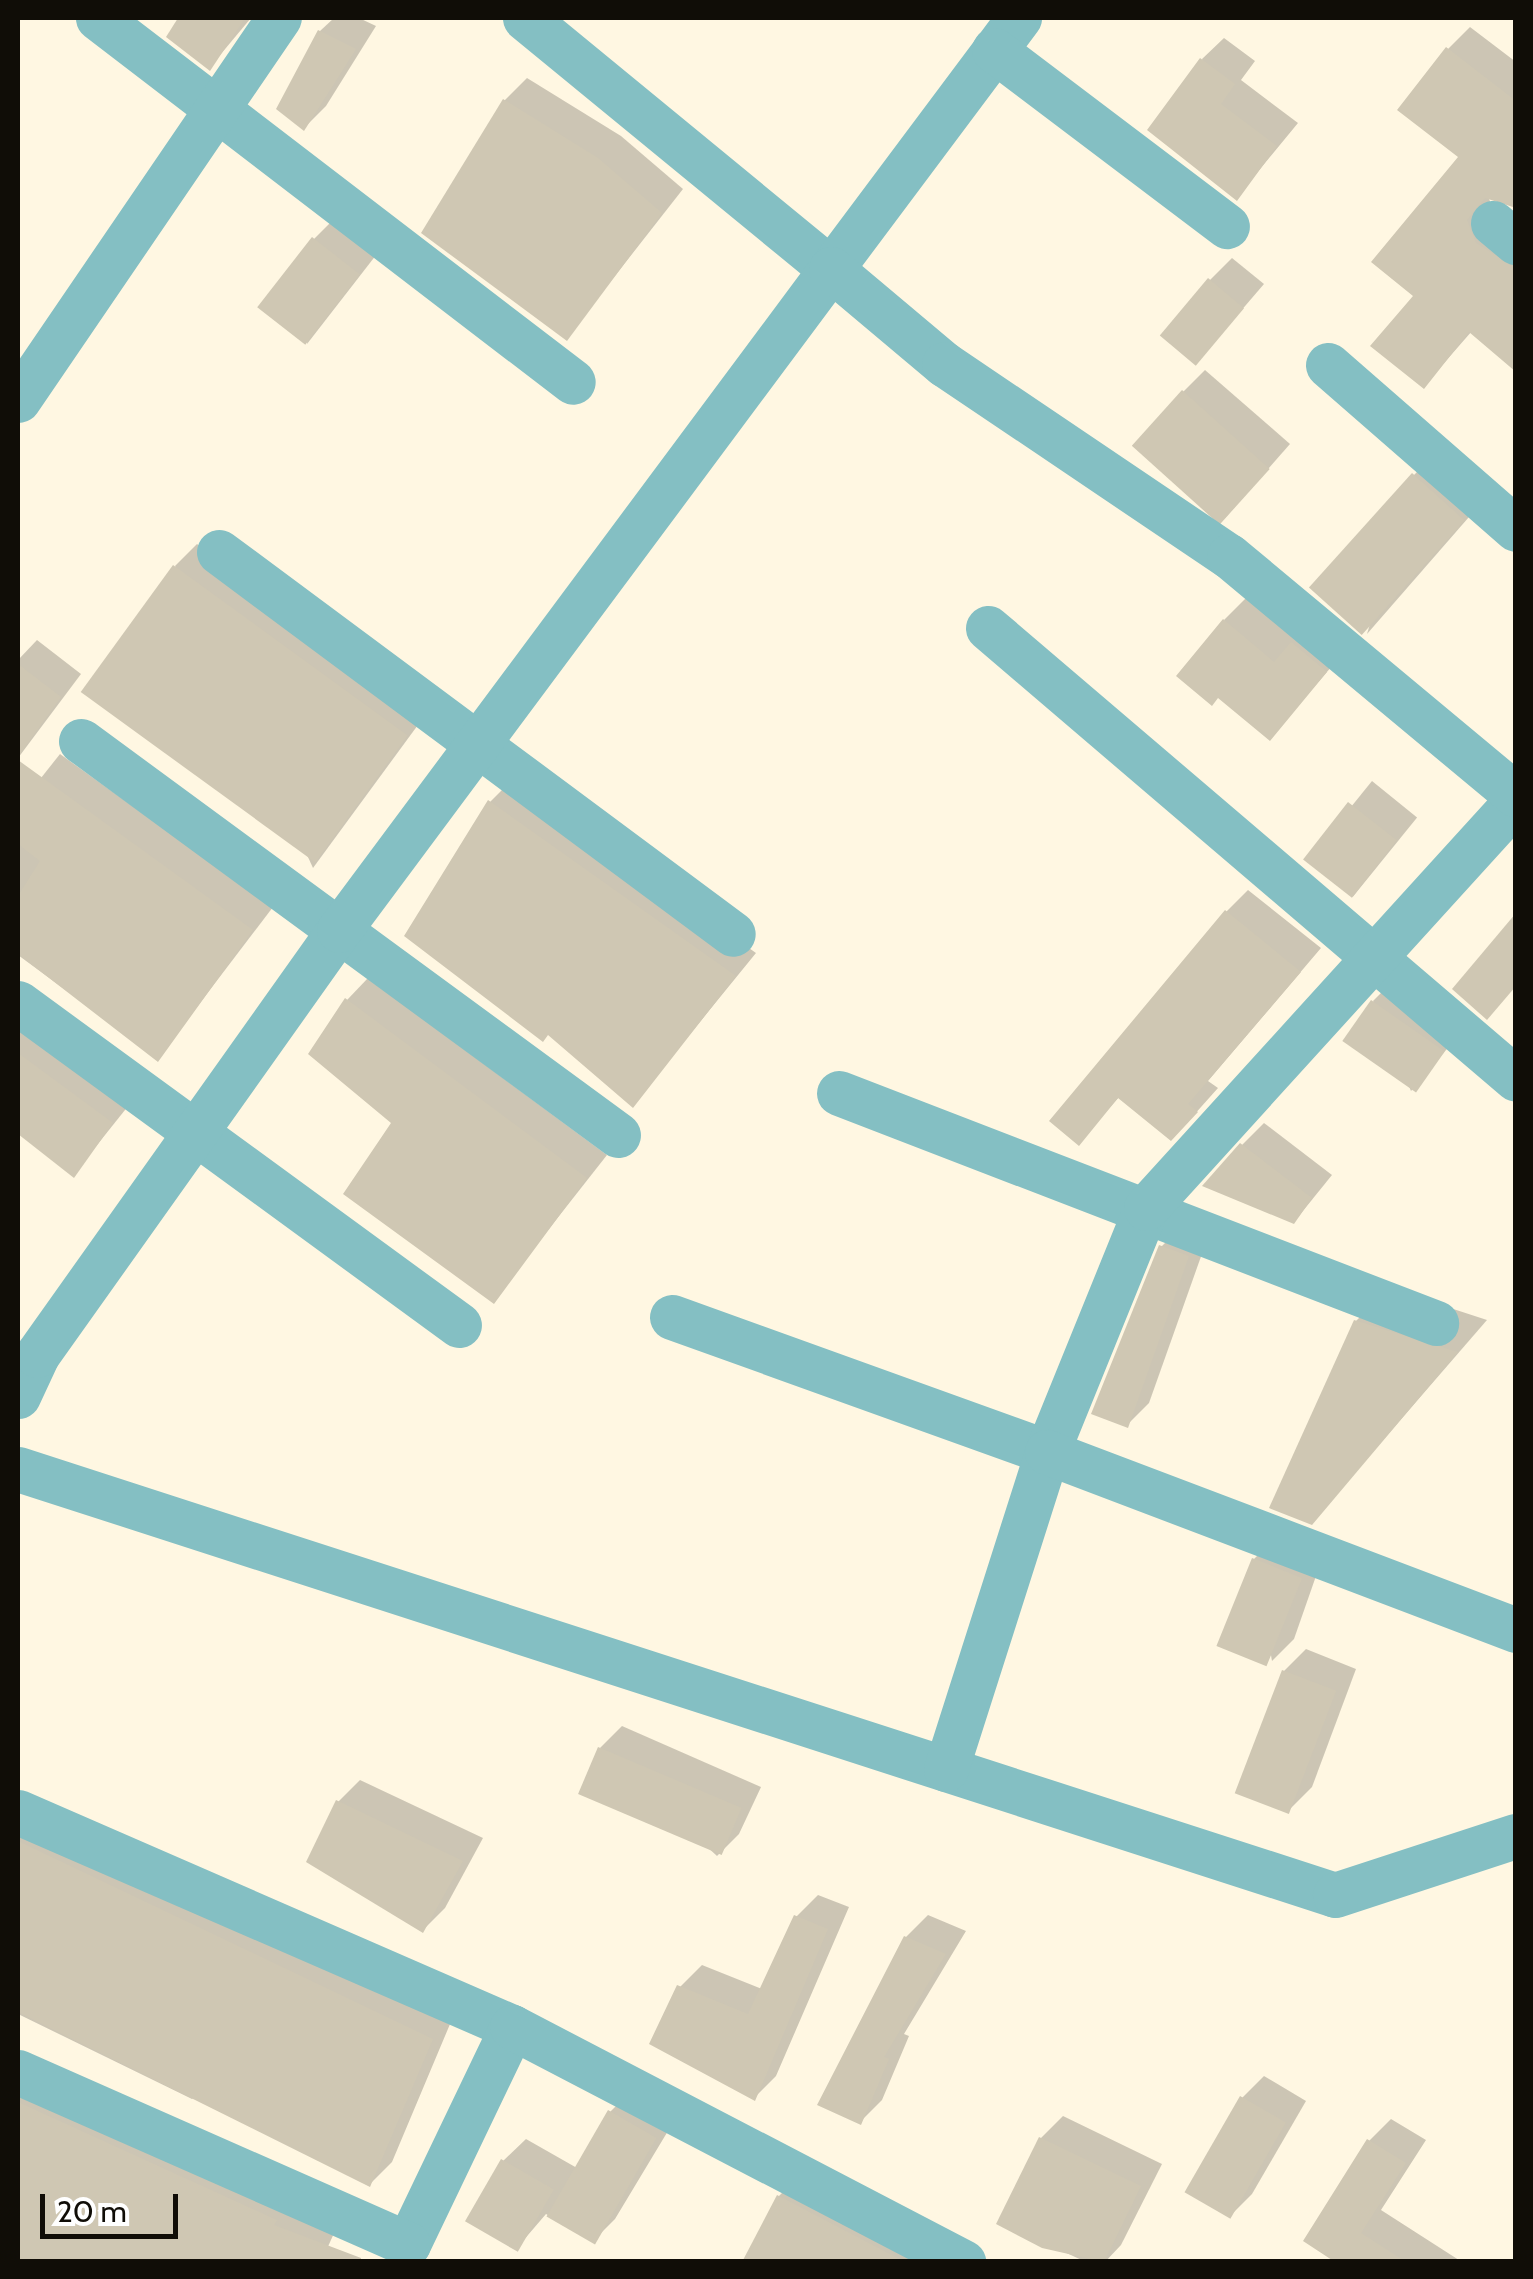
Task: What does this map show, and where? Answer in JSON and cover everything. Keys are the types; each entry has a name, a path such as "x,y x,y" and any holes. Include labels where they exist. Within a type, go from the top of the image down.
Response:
{"street":[{"path":"98,18 215,103 573,382"},
{"path":"18,400 215,103 279,18"},
{"path":"525,18 944,364 1229,556 1516,798 1146,1208 1047,1452 946,1769"},
{"path":"18,1396 37,1355 476,740 1006,34 1227,226"},
{"path":"1328,365 1516,529"},
{"path":"219,552 733,934"},
{"path":"988,628 1516,1080"},
{"path":"81,741 618,1135"},
{"path":"18,1002 459,1326"},
{"path":"839,1093 1146,1208 1436,1323"},
{"path":"672,1316 1047,1452 1516,1630"},
{"path":"18,1469 1335,1895 1516,1836"},
{"path":"18,1812 512,2027 963,2262"},
{"path":"18,2072 408,2244 512,2027"}],"building":[{"path":"178,18 245,18 210,71 166,37"},
{"path":"318,30 356,49 304,131 276,109"},
{"path":"1446,47 1516,101 1516,208 1485,198 1467,220 1476,243 1516,268 1516,372 1469,332 1424,389 1370,346 1413,296 1371,262 1458,157 1397,110"},
{"path":"1200,58 1235,84 1221,104 1277,146 1237,201 1147,130"},
{"path":"503,99 598,158 662,213 567,341 421,233"},
{"path":"312,237 360,275 305,345 257,307"},
{"path":"1208,278 1244,308 1196,366 1160,335"},
{"path":"1182,390 1270,469 1220,525 1132,446"},
{"path":"1412,473 1465,521 1362,635 1309,587"},
{"path":"173,565 408,735 315,862 81,692"},
{"path":"1223,619 1274,662 1291,642 1327,672 1270,741 1218,698 1212,706 1176,676"},
{"path":"18,664 61,697 18,757"},
{"path":"18,760 253,930 158,1062 18,954 18,896 40,861 18,844"},
{"path":"488,800 736,976 633,1108 548,1035 543,1042 404,936"},
{"path":"1348,802 1397,840 1352,898 1303,860"},
{"path":"1225,910 1301,972 1188,1104 1198,1112 1171,1141 1118,1098 1079,1146 1049,1121"},
{"path":"1516,913 1516,986 1487,1020 1452,989"},
{"path":"345,998 587,1178 494,1304 343,1194 391,1123 308,1054"},
{"path":"1371,1000 1445,1052 1416,1093 1342,1041"},
{"path":"18,1053 113,1123 74,1178 18,1134"},
{"path":"1240,1143 1312,1198 1294,1224 1202,1186"},
{"path":"1159,1245 1189,1256 1128,1428 1091,1414"},
{"path":"1354,1320 1458,1352 1312,1525 1269,1508"},
{"path":"1252,1558 1302,1578 1266,1666 1216,1646"},
{"path":"1282,1670 1336,1691 1289,1814 1235,1793"},
{"path":"598,1747 742,1808 722,1855 578,1794"},
{"path":"336,1800 463,1861 423,1933 306,1862"},
{"path":"18,1841 433,2039 370,2187 18,2012"},
{"path":"794,1915 828,1929 755,2101 649,2044 677,1985 748,2014"},
{"path":"904,1936 946,1954 884,2057 889,2059 861,2125 817,2105"},
{"path":"1240,2096 1286,2122 1230,2219 1184,2192"},
{"path":"18,2102 277,2220 274,2225 361,2258 361,2262 18,2262"},
{"path":"608,2110 656,2138 595,2245 546,2217"},
{"path":"1039,2137 1141,2186 1104,2262 1042,2248 996,2224"},
{"path":"1367,2139 1406,2163 1361,2233 1406,2262 1335,2262 1303,2241"},
{"path":"501,2159 554,2190 518,2252 465,2221"},
{"path":"777,2195 905,2262 742,2262"}]}
